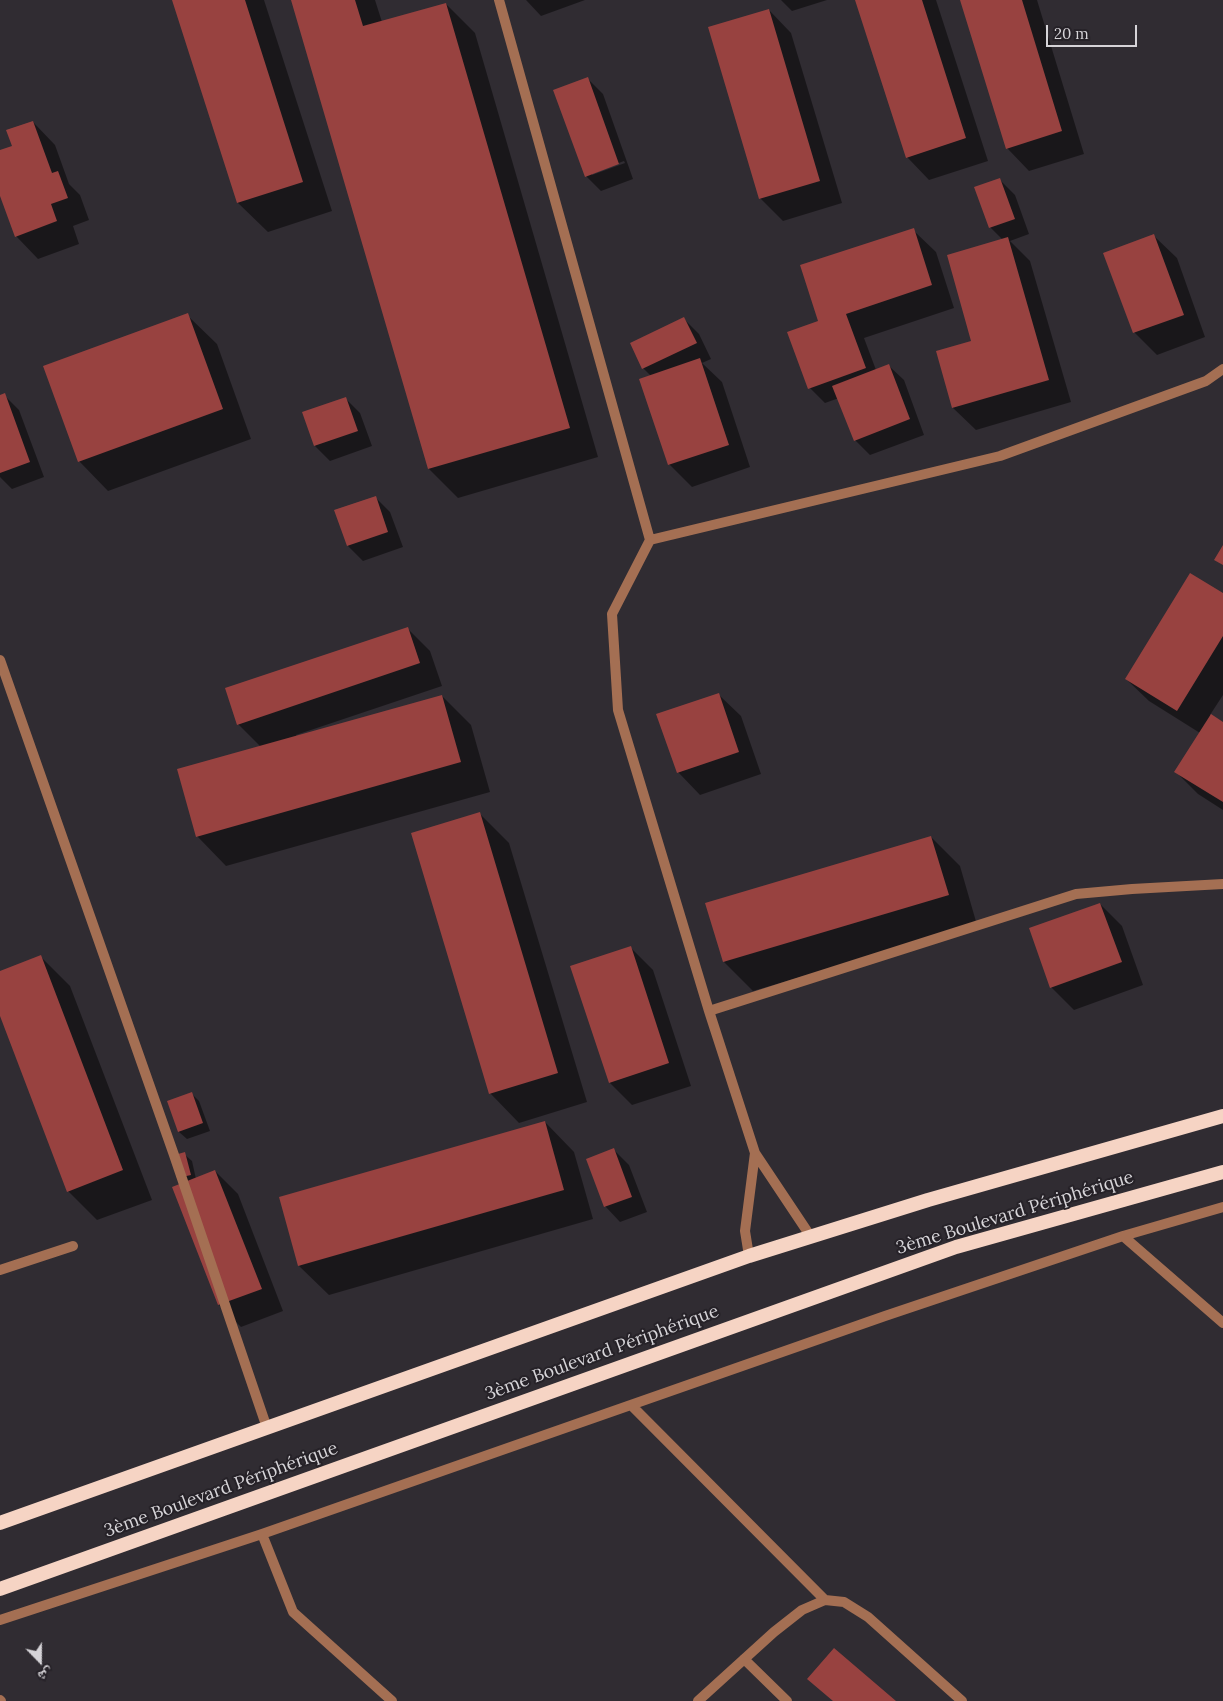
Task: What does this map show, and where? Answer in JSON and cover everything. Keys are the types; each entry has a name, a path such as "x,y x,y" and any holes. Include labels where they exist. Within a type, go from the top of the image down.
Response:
{"highway":[{"name":"3ème Boulevard Périphérique","path":"0,1523 749,1256 928,1200 1223,1116"},
{"name":"3ème Boulevard Périphérique","path":"0,1589 956,1247 1223,1172"}],"street":[{"path":"499,0 650,540 612,614 618,710 754,1153 811,1237"},
{"path":"650,540 1000,456 1206,381 1223,369"},
{"path":"0,660 174,1155 267,1428"},
{"path":"709,1011 1076,894 1223,884"},
{"path":"749,1256 744,1231 754,1153"},
{"path":"0,1620 262,1534 885,1316 1123,1236 1223,1207"},
{"path":"1123,1236 1223,1323"},
{"path":"0,1270 73,1246"},
{"path":"631,1405 825,1600"},
{"path":"262,1534 293,1612 392,1701"},
{"path":"698,1701 802,1610 825,1600 844,1602 868,1617 962,1701"},
{"path":"744,1659 787,1701"}],"building":[{"path":"172,0 245,0 303,182 237,203"},
{"path":"291,0 355,0 363,26 446,3 570,428 428,469"},
{"path":"855,0 922,0 966,138 906,158"},
{"path":"960,0 1022,0 1062,131 1006,149"},
{"path":"769,9 820,181 759,199 708,27"},
{"path":"588,77 619,164 585,177 553,90"},
{"path":"33,121 52,173 58,171 68,198 51,204 57,221 15,237 0,196 0,150 12,146 6,130"},
{"path":"1000,178 1015,219 989,228 974,187"},
{"path":"914,228 932,285 846,314 866,368 808,389 787,332 818,321 800,265"},
{"path":"1154,234 1184,315 1133,333 1103,253"},
{"path":"1008,237 1049,380 952,408 936,351 971,341 947,255"},
{"path":"188,313 223,409 78,462 43,366"},
{"path":"684,317 697,343 642,369 630,343"},
{"path":"700,358 729,445 668,465 639,379"},
{"path":"889,364 910,419 854,441 832,386"},
{"path":"5,393 30,462 0,473 0,395"},
{"path":"346,397 358,431 314,446 302,412"},
{"path":"376,496 388,532 347,546 334,510"},
{"path":"1223,545 1223,565 1214,560"},
{"path":"1190,573 1223,593 1223,636 1177,711 1125,679"},
{"path":"408,627 420,663 237,725 225,688"},
{"path":"719,693 739,752 677,773 656,714"},
{"path":"442,695 461,762 196,837 177,769"},
{"path":"1211,714 1223,722 1223,802 1174,772"},
{"path":"480,812 558,1073 489,1094 411,833"},
{"path":"931,836 949,895 723,962 705,903"},
{"path":"1100,903 1122,962 1050,988 1029,928"},
{"path":"631,946 669,1063 609,1083 570,966"},
{"path":"41,955 123,1170 67,1192 0,1016 0,971"},
{"path":"192,1092 203,1123 178,1132 167,1101"},
{"path":"545,1121 564,1190 298,1266 279,1197"},
{"path":"614,1148 632,1197 604,1207 586,1159"},
{"path":"185,1152 191,1175 177,1178 171,1156"},
{"path":"215,1170 262,1289 218,1305 172,1187"},
{"path":"834,1648 896,1701 833,1701 807,1679"}]}
